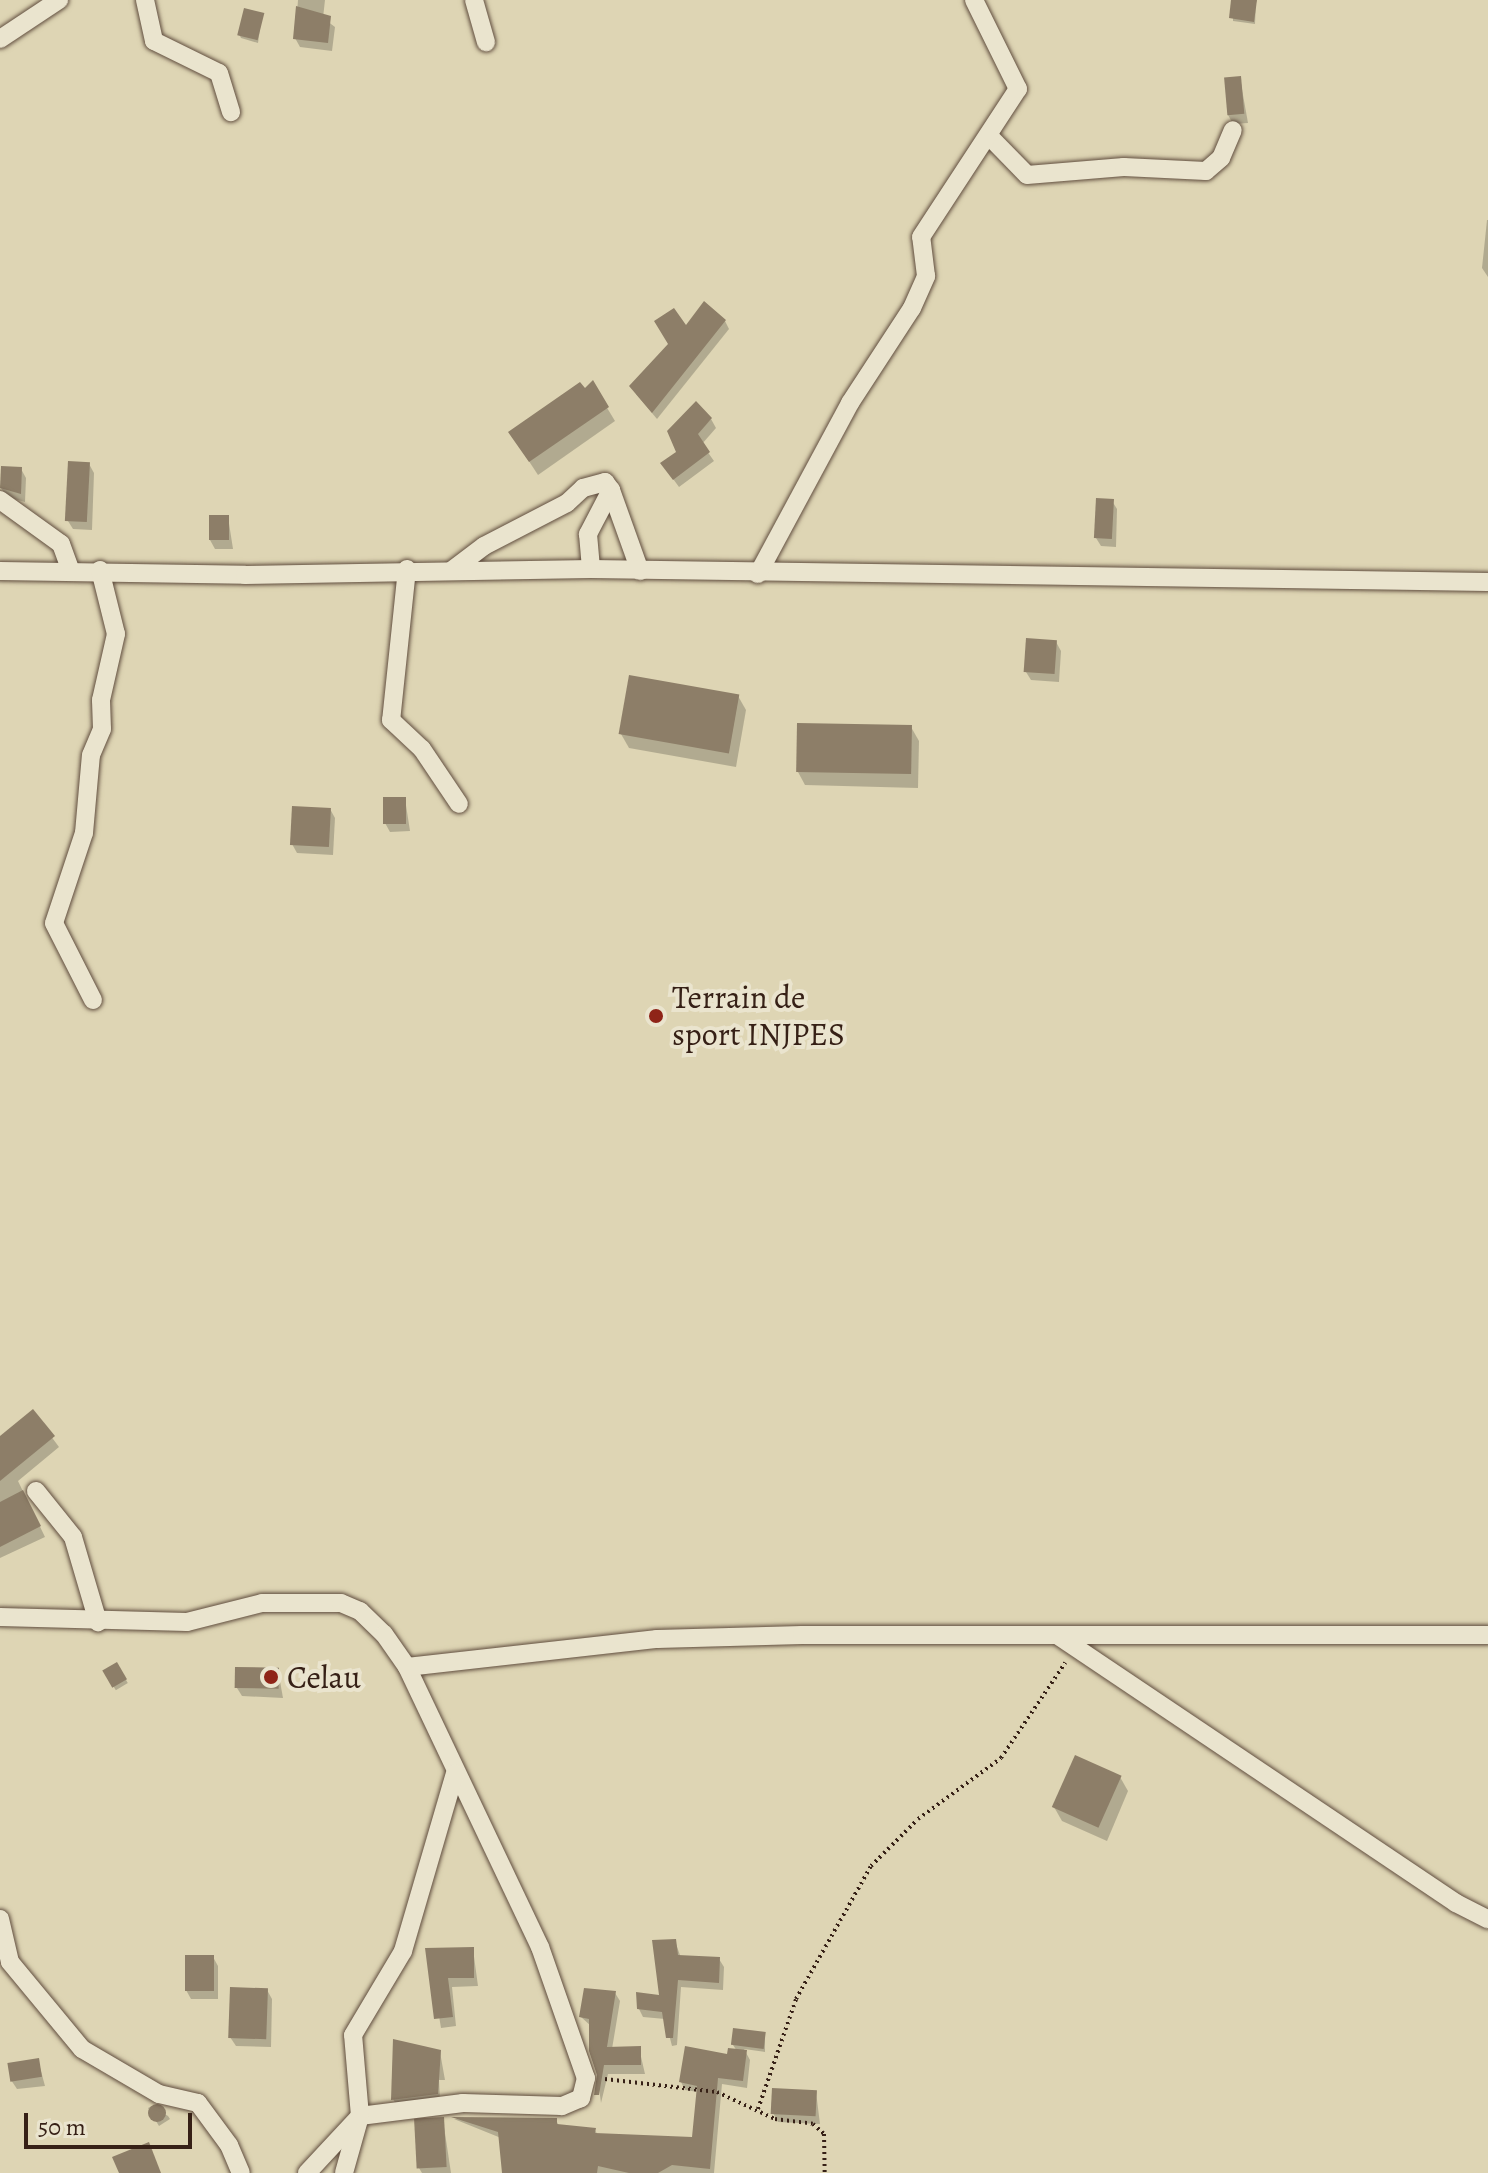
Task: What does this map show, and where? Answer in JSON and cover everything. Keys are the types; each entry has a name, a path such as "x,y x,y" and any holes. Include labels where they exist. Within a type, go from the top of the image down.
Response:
{"street":[{"path":"0,39 59,0"},
{"path":"145,0 154,41 219,73 231,112"},
{"path":"474,0 486,42"},
{"path":"758,574 850,403 912,308 926,276 921,237 1018,89 974,0"},
{"path":"989,136 1027,175 1124,167 1206,171 1221,158 1233,130"},
{"path":"451,571 484,546 567,503 583,488 605,482 611,490 640,571"},
{"path":"591,569 588,534 611,490"},
{"path":"0,500 61,544 71,571"},
{"path":"0,571 100,570 245,575 407,569 591,569 758,574 1488,582"},
{"path":"407,569 391,720 422,749 459,804"},
{"path":"93,1000 54,923 84,833 91,755 102,729 101,700 116,634 100,570"},
{"path":"36,1491 73,1537 98,1622"},
{"path":"0,1617 187,1622 262,1603 341,1603 360,1611 384,1634 407,1667 540,1947 586,2078 581,2098 562,2106 463,2103 360,2116 307,2173"},
{"path":"407,1667 657,1639 1067,1642 1488,1635"},
{"path":"1067,1642 1456,1903 1488,1919"},
{"path":"344,2173 360,2116 353,2035 403,1951 455,1773"},
{"path":"0,1919 10,1962 82,2049 159,2094 198,2103 229,2145 241,2173"}],"path":[{"path":"758,2109 796,1999 871,1866 918,1819 1001,1758 1067,1642"},
{"path":"586,2078 717,2092 775,2119 820,2127 825,2173"}],"building":[{"path":"1231,0 1257,0 1254,22 1229,18"},
{"path":"296,6 331,16 328,43 293,39"},
{"path":"244,8 264,13 258,40 237,35"},
{"path":"1241,76 1244,114 1227,115 1224,77"},
{"path":"704,301 726,320 652,413 629,386 668,344 654,321 674,308 686,325"},
{"path":"593,380 609,407 529,462 508,432 580,382 585,388"},
{"path":"696,401 712,418 698,434 710,452 673,480 660,463 676,452 667,431"},
{"path":"68,461 90,462 87,522 65,521"},
{"path":"1,466 22,467 21,494 0,488"},
{"path":"1096,498 1114,499 1112,539 1094,538"},
{"path":"209,515 229,515 229,540 209,540"},
{"path":"1026,638 1057,640 1055,674 1024,672"},
{"path":"629,675 739,694 729,754 619,734"},
{"path":"797,723 912,725 911,774 796,772"},
{"path":"383,797 406,797 406,824 383,824"},
{"path":"292,806 331,808 329,847 290,845"},
{"path":"33,1409 55,1436 0,1481 0,1436"},
{"path":"23,1490 41,1526 0,1547 0,1502"},
{"path":"117,1662 127,1679 112,1688 102,1670"},
{"path":"235,1667 279,1668 279,1689 235,1688"},
{"path":"1075,1755 1122,1776 1098,1828 1052,1807"},
{"path":"676,1939 678,1955 720,1957 719,1983 678,1980 673,2038 666,2038 662,2012 637,2009 636,1992 659,1995 652,1940"},
{"path":"474,1947 474,1978 448,1978 453,2017 434,2019 425,1948"},
{"path":"185,1955 214,1955 214,1991 185,1991"},
{"path":"230,1987 268,1988 266,2039 228,2038"},
{"path":"584,1988 616,1991 607,2047 641,2046 641,2065 604,2065 599,2095 594,2095 597,2075 589,2051 589,2019 579,2017"},
{"path":"733,2028 766,2032 764,2049 731,2045"},
{"path":"393,2039 441,2050 438,2094 391,2100"},
{"path":"685,2046 727,2054 728,2048 747,2050 743,2081 718,2078 710,2169 672,2165 658,2173 629,2173 598,2166 597,2173 502,2173 498,2132 451,2117 557,2118 557,2124 596,2128 595,2133 692,2137 697,2086 679,2082"},
{"path":"39,2058 42,2077 10,2082 7,2063"},
{"path":"772,2088 817,2090 816,2116 771,2114"},
{"path":"157,2104 166,2113 157,2122 148,2113"},
{"path":"444,2117 447,2167 417,2169 414,2119"},
{"path":"149,2142 161,2173 119,2173 112,2157"}],"place":[{"name":"Terrain de sport INJPES","path":"656,1016"},
{"name":"Celau","path":"271,1677"}]}
